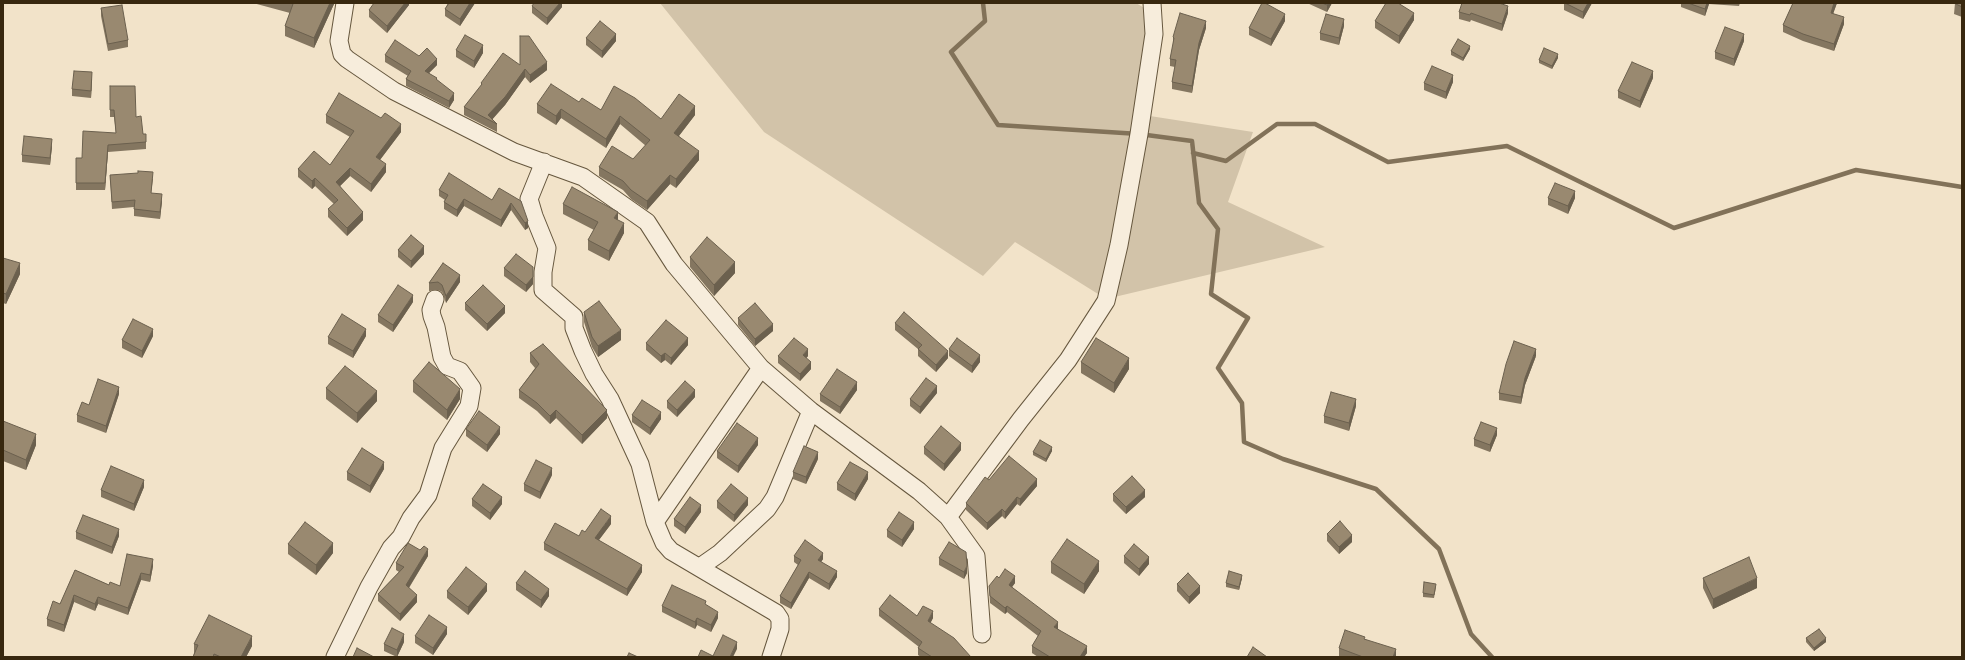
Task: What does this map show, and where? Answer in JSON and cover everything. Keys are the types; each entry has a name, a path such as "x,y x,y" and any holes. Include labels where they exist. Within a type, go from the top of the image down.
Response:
{"street":[{"path":"345,3 339,41 342,54 347,59 394,91 514,152 584,177 647,222 674,264 761,368 811,411 919,491 948,517 976,556 982,634"},
{"path":"948,517 1021,419 1068,360 1106,301 1119,245 1139,134 1154,34 1152,3"},
{"path":"544,162 529,199 534,216 548,248 543,272 543,290 574,317 574,328 594,374 610,399 640,464 655,522 664,543 671,550 776,613 780,619 780,628 771,657"},
{"path":"335,657 384,561 428,495 443,448 468,406 472,388 460,371 447,366 442,357 431,310 435,300"},
{"path":"655,522 761,368"},
{"path":"700,567 720,553 767,509 780,487 811,411"}],"shaded area":[{"path":"660,3 1136,3 1151,12 1137,114 1253,132 1228,202 1325,247 1106,299 1015,242 983,276 764,132"}],"building":[{"path":"290,3 330,3 314,38 285,26 293,4"},
{"path":"374,3 405,3 387,26 369,10"},
{"path":"449,3 470,3 460,19 445,9"},
{"path":"534,3 560,3 547,18 532,6"},
{"path":"1262,3 1265,3 1285,14 1271,39 1249,28"},
{"path":"1386,3 1398,3 1414,13 1399,36 1375,21"},
{"path":"1462,3 1499,3 1508,6 1502,24 1471,13 1470,15 1459,12"},
{"path":"1565,3 1588,3 1583,12"},
{"path":"1688,3 1707,3 1705,9"},
{"path":"1793,3 1834,3 1831,13 1844,17 1834,44 1803,34 1783,25"},
{"path":"1954,3 1962,3 1962,7"},
{"path":"122,5 128,40 108,44 101,8"},
{"path":"1180,13 1206,21 1199,43 1192,86 1172,82 1176,60 1170,59 1173,37"},
{"path":"1326,14 1344,19 1339,38 1320,33"},
{"path":"600,21 616,34 602,51 586,38"},
{"path":"1725,27 1744,34 1734,59 1715,52"},
{"path":"465,35 483,45 474,61 456,50"},
{"path":"520,36 529,36 547,62 530,75 525,69 505,97 488,115 497,124 464,107 503,53 520,65"},
{"path":"1458,39 1470,46 1463,58 1451,51"},
{"path":"395,40 419,56 427,48 437,59 425,71 437,78 436,79 454,93 449,101 406,79 411,71 385,55"},
{"path":"1544,48 1558,54 1552,66 1539,60"},
{"path":"1632,62 1653,71 1640,101 1618,91"},
{"path":"1432,66 1453,75 1446,92 1424,83"},
{"path":"74,71 92,72 91,91 72,89"},
{"path":"551,84 579,102 582,98 601,110 614,86 635,98 661,119 679,94 695,106 674,133 699,151 676,179 670,175 647,201 631,190 623,181 599,167 612,146 633,159 650,140 620,116 606,139 561,109 556,116 537,104"},
{"path":"110,86 135,86 136,117 141,116 143,134 146,134 146,142 108,145 105,183 76,183 76,158 82,158 83,131 116,133 114,110 110,110"},
{"path":"339,93 381,118 385,113 401,124 376,157 386,164 371,184 350,168 336,182 363,212 347,228 328,209 338,200 315,178 312,181 298,169 314,151 330,165 354,131 326,115"},
{"path":"24,136 52,139 50,158 22,155"},
{"path":"138,171 153,172 151,193 162,194 160,212 134,209 135,200 112,202 110,175 138,173"},
{"path":"449,173 492,200 499,188 521,201 528,221 525,223 511,203 501,220 464,199 457,210 444,202 448,195 439,190"},
{"path":"1555,183 1575,191 1568,206 1548,198"},
{"path":"572,187 618,212 614,218 624,223 609,251 588,240 598,222 563,204"},
{"path":"411,235 424,246 411,261 398,250"},
{"path":"707,237 735,262 714,285 690,257"},
{"path":"516,254 533,267 533,277 526,285 504,268"},
{"path":"3,258 20,263 6,294 3,293"},
{"path":"443,263 460,275 446,296 442,285 438,282 429,283"},
{"path":"398,285 413,295 393,325 378,315"},
{"path":"483,285 505,306 487,324 465,303"},
{"path":"599,301 621,330 598,346 592,337 584,312"},
{"path":"755,303 773,324 755,339 738,318"},
{"path":"904,312 948,351 936,365 918,349 922,345 895,323"},
{"path":"342,314 366,329 353,351 328,337"},
{"path":"133,319 153,329 142,351 122,340"},
{"path":"666,320 688,338 671,358 665,353 661,356 646,343"},
{"path":"794,338 808,349 803,355 811,362 800,374 778,356"},
{"path":"957,338 980,355 972,366 949,349"},
{"path":"1096,338 1129,358 1114,383 1081,362"},
{"path":"1514,341 1536,349 1525,378 1521,397 1499,393 1506,364"},
{"path":"543,344 607,410 582,435 556,410 550,416 537,403 519,390 539,364 530,353"},
{"path":"429,362 460,389 447,410 413,381"},
{"path":"345,366 377,391 357,413 326,388"},
{"path":"837,369 857,382 840,407 820,394"},
{"path":"926,378 937,386 920,407 910,399"},
{"path":"98,379 119,387 106,426 77,415 82,402 89,405"},
{"path":"685,381 695,390 677,410 667,401"},
{"path":"1331,392 1356,399 1349,423 1324,416"},
{"path":"642,400 661,412 650,428 632,415"},
{"path":"479,411 500,427 487,445 466,429"},
{"path":"3,421 36,434 26,460 3,450"},
{"path":"1481,422 1497,428 1490,445 1474,439"},
{"path":"737,423 758,438 738,466 717,451"},
{"path":"941,426 961,443 944,464 924,447"},
{"path":"1040,440 1052,447 1046,459 1033,452"},
{"path":"804,446 818,452 806,477 793,472"},
{"path":"362,448 384,462 370,486 347,472"},
{"path":"1009,456 1037,479 1020,499 1017,497 1005,512 1002,509 987,523 966,503 985,477 989,480"},
{"path":"536,460 552,468 540,492 524,484"},
{"path":"850,462 868,472 855,494 837,483"},
{"path":"111,466 144,480 134,504 101,490"},
{"path":"1132,476 1145,490 1126,507 1113,494"},
{"path":"483,484 502,497 490,513 472,499"},
{"path":"731,484 748,498 734,515 717,501"},
{"path":"690,497 701,505 685,527 674,519"},
{"path":"601,509 611,516 595,538 642,565 627,589 544,543 555,523 579,536 582,530 585,532"},
{"path":"899,512 914,522 902,540 887,530"},
{"path":"83,515 119,529 112,547 76,532"},
{"path":"1340,521 1352,535 1339,547 1327,534"},
{"path":"305,522 333,543 316,565 288,544"},
{"path":"1067,539 1099,561 1084,584 1051,562"},
{"path":"805,540 823,553 818,560 837,571 829,584 809,572 791,603 780,596 801,560 794,556"},
{"path":"949,542 966,552 967,566 964,572 939,558"},
{"path":"408,543 420,550 424,546 428,549 406,585 417,595 400,614 378,594 404,567 396,563"},
{"path":"1134,544 1149,557 1139,569 1124,556"},
{"path":"127,554 153,559 150,575 141,573 128,608 98,597 95,604 74,595 64,625 47,619 53,601 60,604 75,570 109,585 110,582 120,586"},
{"path":"1749,557 1757,578 1713,599 1703,578"},
{"path":"466,567 487,584 468,607 447,591"},
{"path":"1005,569 1015,576 1009,585 1058,622 1054,627 1087,646 1080,657 1050,657 1032,646 1041,631 1007,606 1005,608 990,596 989,586 997,576 999,578"},
{"path":"525,571 549,589 541,600 516,583"},
{"path":"1229,571 1242,575 1239,587 1226,583"},
{"path":"1188,573 1200,586 1189,597 1177,584"},
{"path":"1424,582 1436,584 1434,595 1423,593"},
{"path":"672,585 706,601 705,604 718,612 711,625 697,618 695,622 662,606"},
{"path":"890,595 917,616 923,606 933,611 928,621 954,638 971,657 932,657 918,648 922,642 879,609"},
{"path":"209,615 252,636 241,657 221,657 214,654 213,657 193,657 198,645 194,644"},
{"path":"429,615 447,627 433,648 415,636"},
{"path":"392,628 404,634 397,650 384,644"},
{"path":"1819,629 1826,638 1814,648 1806,638"},
{"path":"1345,630 1365,637 1364,639 1396,649 1393,657 1363,657 1339,648"},
{"path":"723,635 737,642 730,657 698,657 701,650 713,656"},
{"path":"1253,647 1267,657 1247,657"},
{"path":"357,648 374,657 353,657"},
{"path":"629,653 638,657 627,657"}],"waterway":[{"path":"983,3 985,21 951,52 998,125 1139,134 1192,141 1199,203 1218,229 1211,294 1248,318 1218,368 1242,403 1244,442 1283,459 1376,489 1439,549 1471,634 1492,657"},
{"path":"1193,153 1226,161 1277,124 1315,124 1388,162 1507,146 1674,228 1856,170 1962,187"}]}
